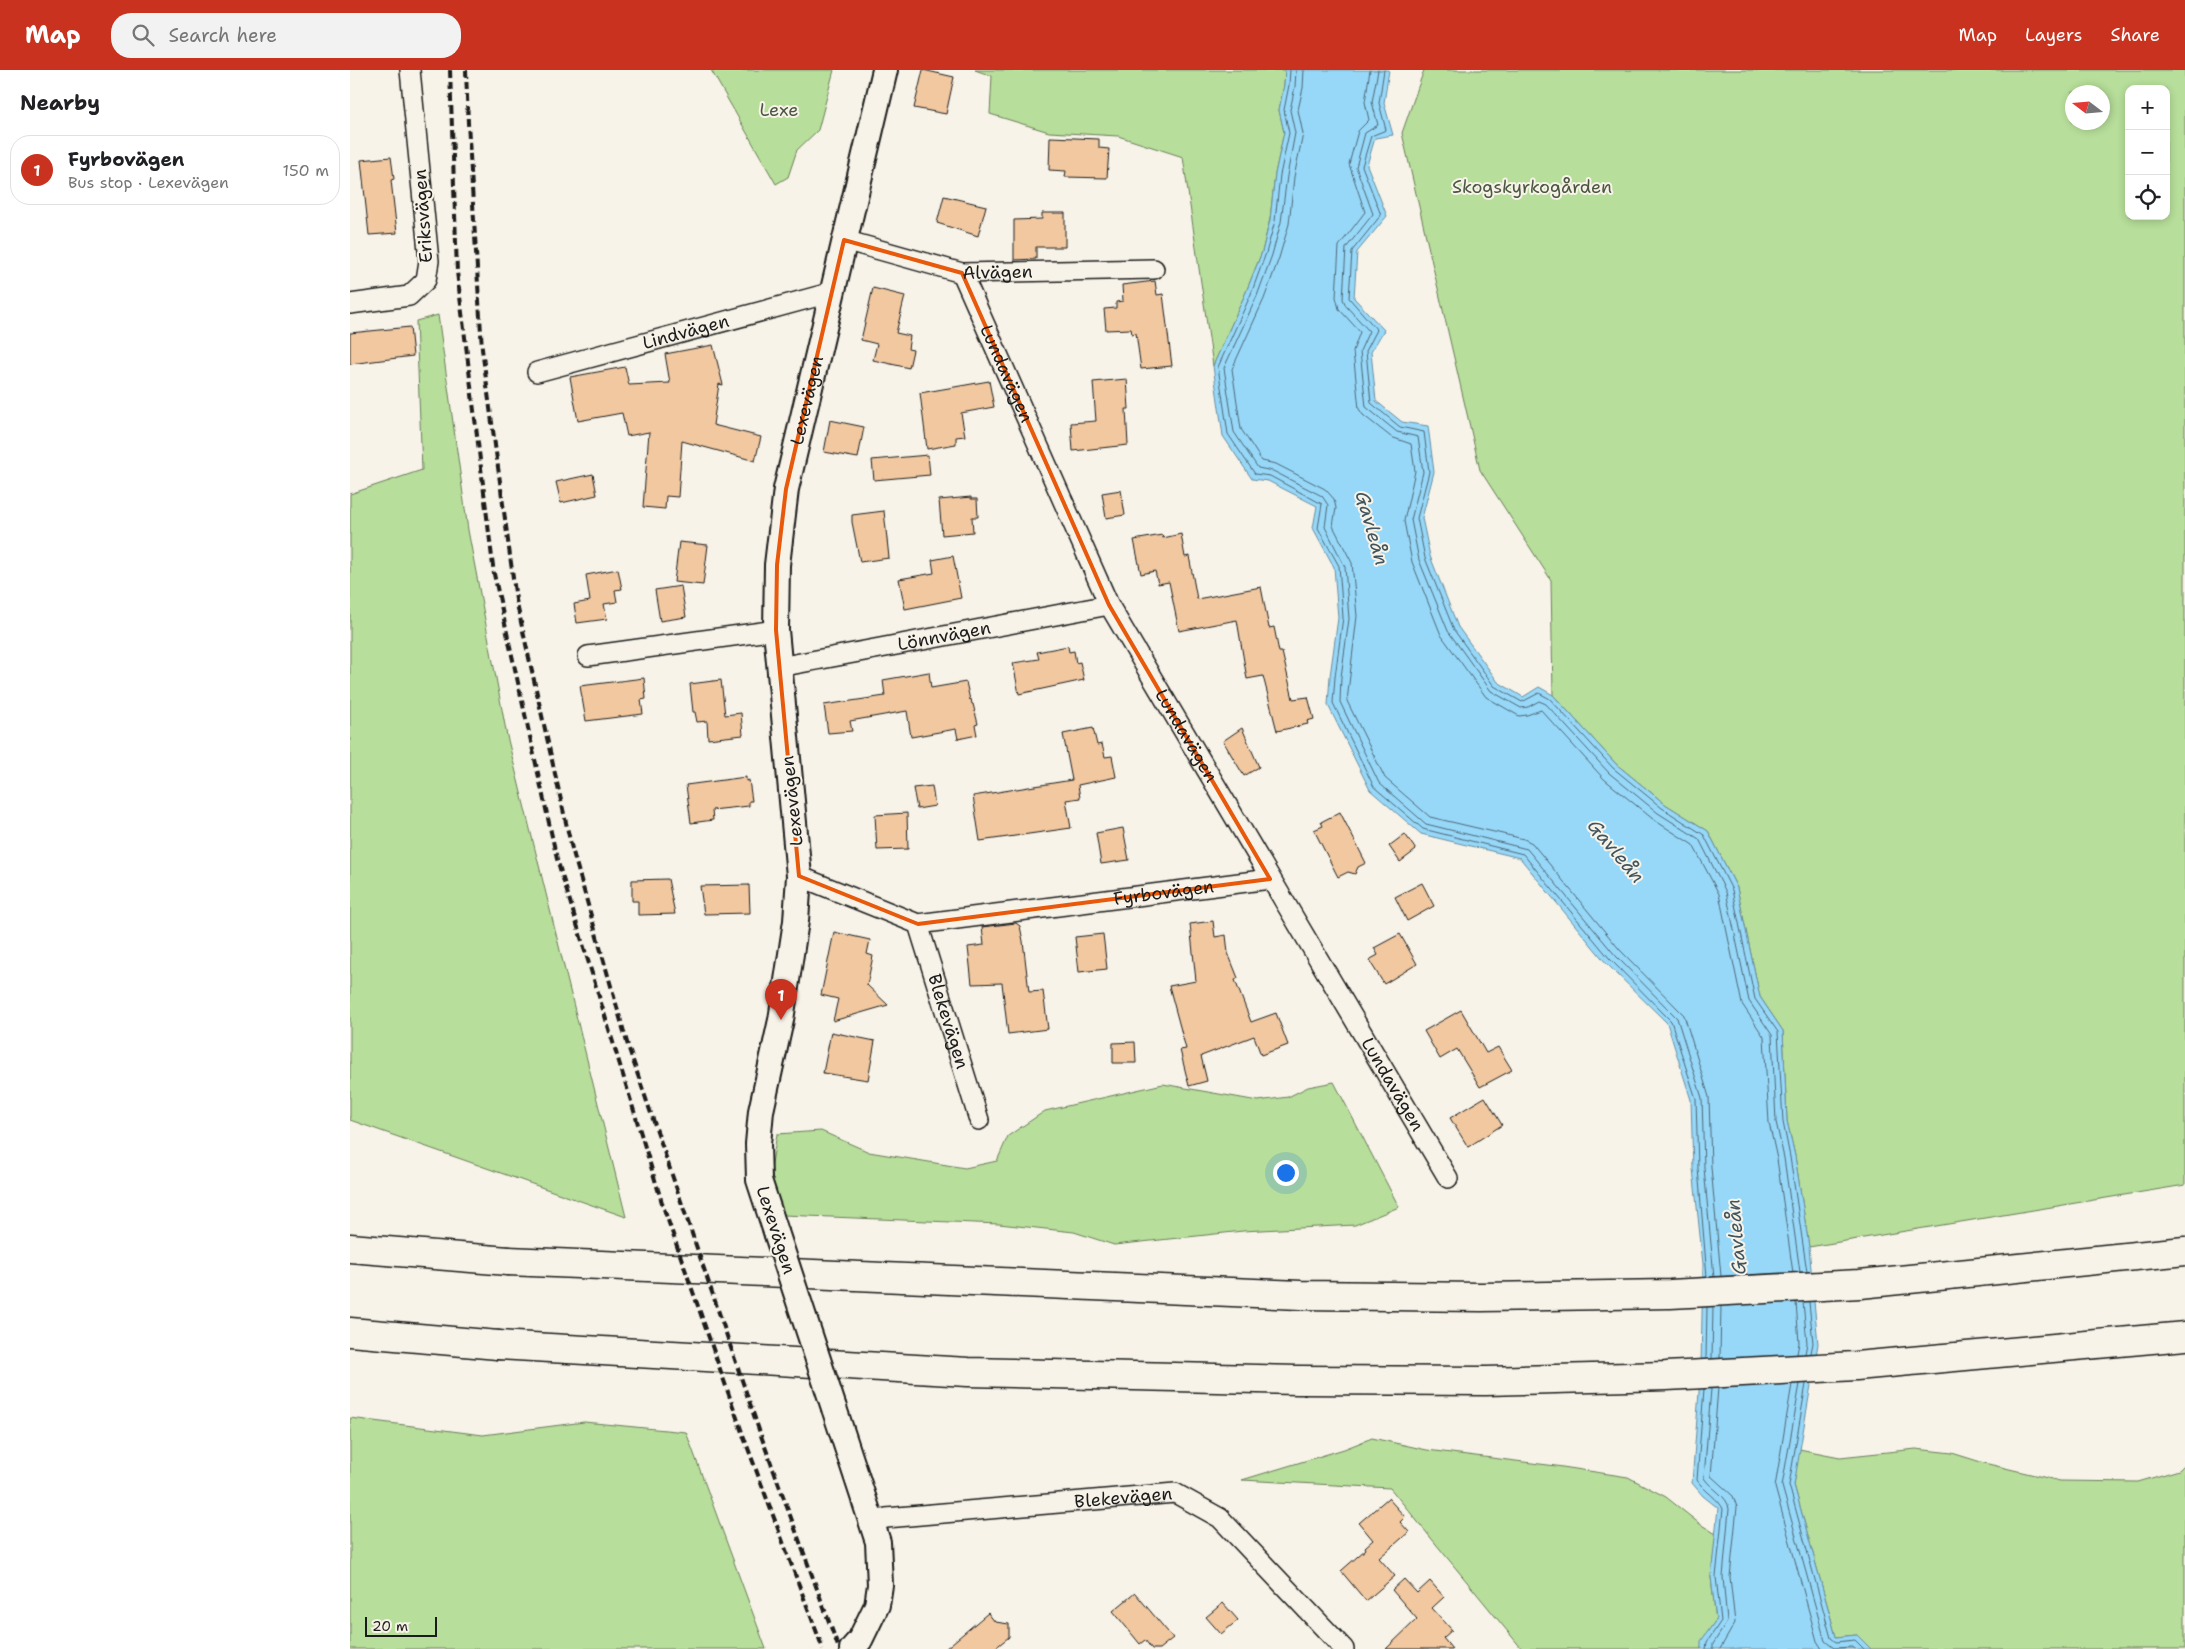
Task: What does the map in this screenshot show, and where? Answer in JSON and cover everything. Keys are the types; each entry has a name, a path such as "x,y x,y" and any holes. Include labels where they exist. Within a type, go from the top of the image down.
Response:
{"highway":[{"path":"350,1248 508,1261 1301,1295 1481,1297 1670,1294 1860,1284 2185,1251"},
{"path":"350,1332 498,1344 968,1372 1298,1380 1486,1381 1666,1376 1856,1366 2185,1336"}],"street":[{"name":"Eriksvägen","path":"350,304 409,296 426,280 429,261 410,70"},
{"name":"Lexevägen","path":"852,1649 860,1640 876,1605 880,1585 878,1542 759,1180 758,1144 761,1111 781,1020 796,921 799,876 776,630 777,565 786,489 885,70"},
{"name":"Alvägen","path":"844,240 962,273 1154,269"},
{"name":"Lundavägen","path":"962,273 1109,605 1448,1178"},
{"name":"Lindvägen","path":"537,372 833,292"},
{"name":"Lönnvägen","path":"779,667 1109,605"},
{"path":"588,656 776,630"},
{"name":"Fyrbovägen","path":"799,876 918,924 1270,879"},
{"name":"Blekevägen","path":"918,924 979,1120"},
{"name":"Blekevägen","path":"871,1523 886,1518 1175,1493 1220,1518 1344,1649"}],"highlighted area":[{"path":"844,240 962,273 1109,605 1270,879 918,924 799,876 776,630 777,565 786,489"}],"green space":[{"name":"Lexe","path":"711,70 834,70 818,130 797,150 788,177 776,184"},
{"path":"975,70 1285,70 1279,110 1284,132 1275,174 1270,219 1262,252 1213,366 1183,157 1118,136 1049,132 990,114 992,76"},
{"name":"Skogskyrkogården","path":"1424,70 2185,70 2185,1185 1809,1247 1795,1156 1787,1121 1783,1031 1760,997 1737,888 1708,831 1665,804 1616,764 1553,695 1551,580 1480,470 1402,133"},
{"path":"438,315 468,530 507,736 626,1217 350,1120 350,494 422,470 416,321"},
{"path":"1334,1082 1399,1207 1355,1225 1243,1231 1114,1245 1074,1232 999,1224 783,1215 771,1202 771,1169 777,1134 821,1131 869,1152 965,1168 997,1161 1008,1136 1045,1111 1163,1084 1258,1101 1288,1097 1308,1087"},
{"path":"350,1418 483,1435 584,1422 686,1432 766,1649 350,1649"},
{"path":"1372,1438 1427,1450 1628,1477 1666,1497 1716,1534 1711,1577 1716,1620 1702,1641 1701,1649 1522,1649 1390,1488 1242,1480 1344,1449"},
{"path":"1799,1449 1840,1457 1916,1449 1952,1453 1984,1463 2060,1481 2138,1482 2179,1470 2185,1464 2185,1649 1871,1649 1857,1635 1836,1637 1794,1485"}],"water":[{"name":"Gavleån","path":"1285,70 1389,70 1384,103 1393,135 1375,138 1367,165 1387,216 1357,252 1354,298 1384,330 1371,352 1376,401 1402,422 1428,426 1434,472 1422,518 1430,556 1458,627 1498,682 1523,697 1539,687 1553,695 1616,764 1665,804 1708,831 1737,888 1760,997 1783,1031 1787,1121 1795,1156 1809,1247 1818,1344 1794,1485 1836,1637 1857,1635 1871,1649 1701,1649 1701,1641 1716,1620 1711,1577 1718,1508 1703,1496 1692,1483 1701,1366 1703,1264 1693,1169 1691,1100 1667,1023 1606,963 1520,858 1421,834 1370,790 1328,705 1338,618 1334,567 1313,528 1317,506 1268,481 1252,479 1223,436 1213,366 1262,252 1270,220 1275,174 1284,132 1279,110"}],"building":[{"path":"923,70 954,77 946,114 914,108"},
{"path":"1050,137 1099,139 1099,148 1109,149 1107,178 1065,177 1066,171 1049,170"},
{"path":"391,157 394,179 391,180 397,233 369,235 361,160"},
{"path":"944,196 986,206 978,236 937,223"},
{"path":"1042,213 1065,213 1065,247 1036,247 1036,259 1014,260 1014,220 1042,219"},
{"path":"1155,281 1157,295 1163,294 1172,366 1141,369 1136,333 1132,334 1131,329 1106,330 1104,309 1116,308 1116,302 1123,301 1122,285"},
{"path":"873,288 905,296 896,333 910,336 908,349 913,350 909,368 873,360 877,344 861,340"},
{"path":"410,327 413,356 350,364 350,333"},
{"path":"713,345 723,385 719,384 713,425 761,437 755,461 682,441 678,497 666,496 665,509 643,507 649,432 627,436 622,413 578,421 570,377 625,367 629,385 670,383 665,354"},
{"path":"1127,379 1129,409 1126,409 1128,445 1073,451 1071,423 1096,421 1093,382"},
{"path":"989,381 994,407 961,413 965,436 956,437 956,444 927,449 920,393"},
{"path":"830,420 864,427 858,458 824,452"},
{"path":"928,455 930,475 874,480 872,460"},
{"path":"593,474 597,495 561,503 556,482"},
{"path":"1121,490 1125,515 1106,518 1102,493"},
{"path":"971,497 971,499 977,499 978,517 972,517 973,532 942,535 939,500"},
{"path":"884,511 889,558 860,562 852,515"},
{"path":"1181,534 1185,557 1189,556 1197,599 1261,587 1269,628 1274,627 1279,652 1282,652 1293,699 1308,697 1314,719 1307,721 1308,724 1277,731 1263,676 1247,679 1237,620 1179,631 1169,582 1158,584 1155,571 1141,574 1134,540 1162,535 1163,538"},
{"path":"679,542 708,545 703,585 674,582"},
{"path":"953,556 961,598 905,609 899,579 934,573 932,560"},
{"path":"618,569 622,589 615,590 617,602 604,604 607,619 577,623 574,604 590,601 586,575"},
{"path":"681,586 686,617 660,621 655,590"},
{"path":"1068,646 1069,652 1074,651 1076,663 1080,662 1084,680 1019,694 1013,663 1039,659 1037,652"},
{"path":"929,672 931,688 966,682 978,724 975,725 977,735 958,739 956,729 911,737 907,711 850,721 852,731 828,733 824,705 885,696 883,680"},
{"path":"644,678 646,699 641,700 643,714 586,721 580,686"},
{"path":"721,680 725,715 741,713 743,735 708,739 707,721 697,722 695,712 693,712 690,684"},
{"path":"1093,728 1097,745 1102,744 1105,757 1112,756 1116,777 1078,785 1080,798 1066,800 1071,828 980,841 973,796 1072,780 1063,734"},
{"path":"1242,728 1259,767 1244,776 1223,741"},
{"path":"746,777 746,781 749,780 752,801 749,801 749,806 712,810 713,820 691,823 686,785"},
{"path":"932,786 935,806 917,809 913,788"},
{"path":"1340,812 1366,863 1358,867 1355,874 1348,872 1338,877 1314,830 1323,826 1321,822"},
{"path":"907,813 908,849 877,850 875,815"},
{"path":"1123,828 1129,860 1101,864 1096,833"},
{"path":"1405,834 1416,850 1400,862 1389,846"},
{"path":"668,879 675,914 638,915 638,901 632,901 632,880"},
{"path":"1422,883 1434,906 1407,921 1395,897"},
{"path":"749,885 750,913 704,914 700,886"},
{"path":"1213,921 1215,937 1226,935 1228,953 1238,978 1235,980 1251,1022 1276,1013 1288,1045 1261,1055 1254,1036 1201,1056 1207,1081 1189,1086 1180,1050 1186,1049 1169,986 1196,981 1190,924"},
{"path":"1016,923 1020,926 1023,941 1029,992 1043,991 1048,1029 1008,1034 1002,983 972,984 968,947 984,945 982,927"},
{"path":"834,932 870,940 867,954 873,956 867,985 888,1005 833,1021 838,999 821,995"},
{"path":"1103,934 1107,969 1079,972 1075,937"},
{"path":"1400,934 1417,964 1384,984 1369,960 1378,955 1374,948"},
{"path":"1461,1010 1486,1053 1498,1047 1512,1070 1480,1087 1457,1049 1440,1059 1424,1031"},
{"path":"831,1032 875,1041 868,1080 823,1073"},
{"path":"1135,1042 1136,1063 1113,1063 1113,1043"},
{"path":"1485,1097 1502,1125 1468,1147 1450,1118"},
{"path":"1388,1498 1405,1517 1400,1522 1409,1532 1379,1558 1395,1576 1366,1601 1341,1571 1366,1549 1365,1547 1373,1540 1359,1523"},
{"path":"1404,1579 1417,1593 1430,1581 1444,1597 1432,1608 1452,1630 1443,1638 1452,1649 1386,1649 1417,1619 1392,1590"},
{"path":"1135,1593 1173,1638 1159,1649 1152,1649 1145,1640 1140,1644 1113,1611"},
{"path":"1223,1603 1238,1620 1221,1634 1206,1617"},
{"path":"988,1613 995,1622 1009,1624 1009,1637 994,1649 945,1649"}],"railway":[{"path":"450,70 457,272 494,574 557,859 663,1206 743,1435 823,1649"},
{"path":"466,70 482,349 516,600 571,845 628,1046 760,1433 839,1649"}],"place":[{"name":"Fyrbovägen","path":"781,1020"}]}
